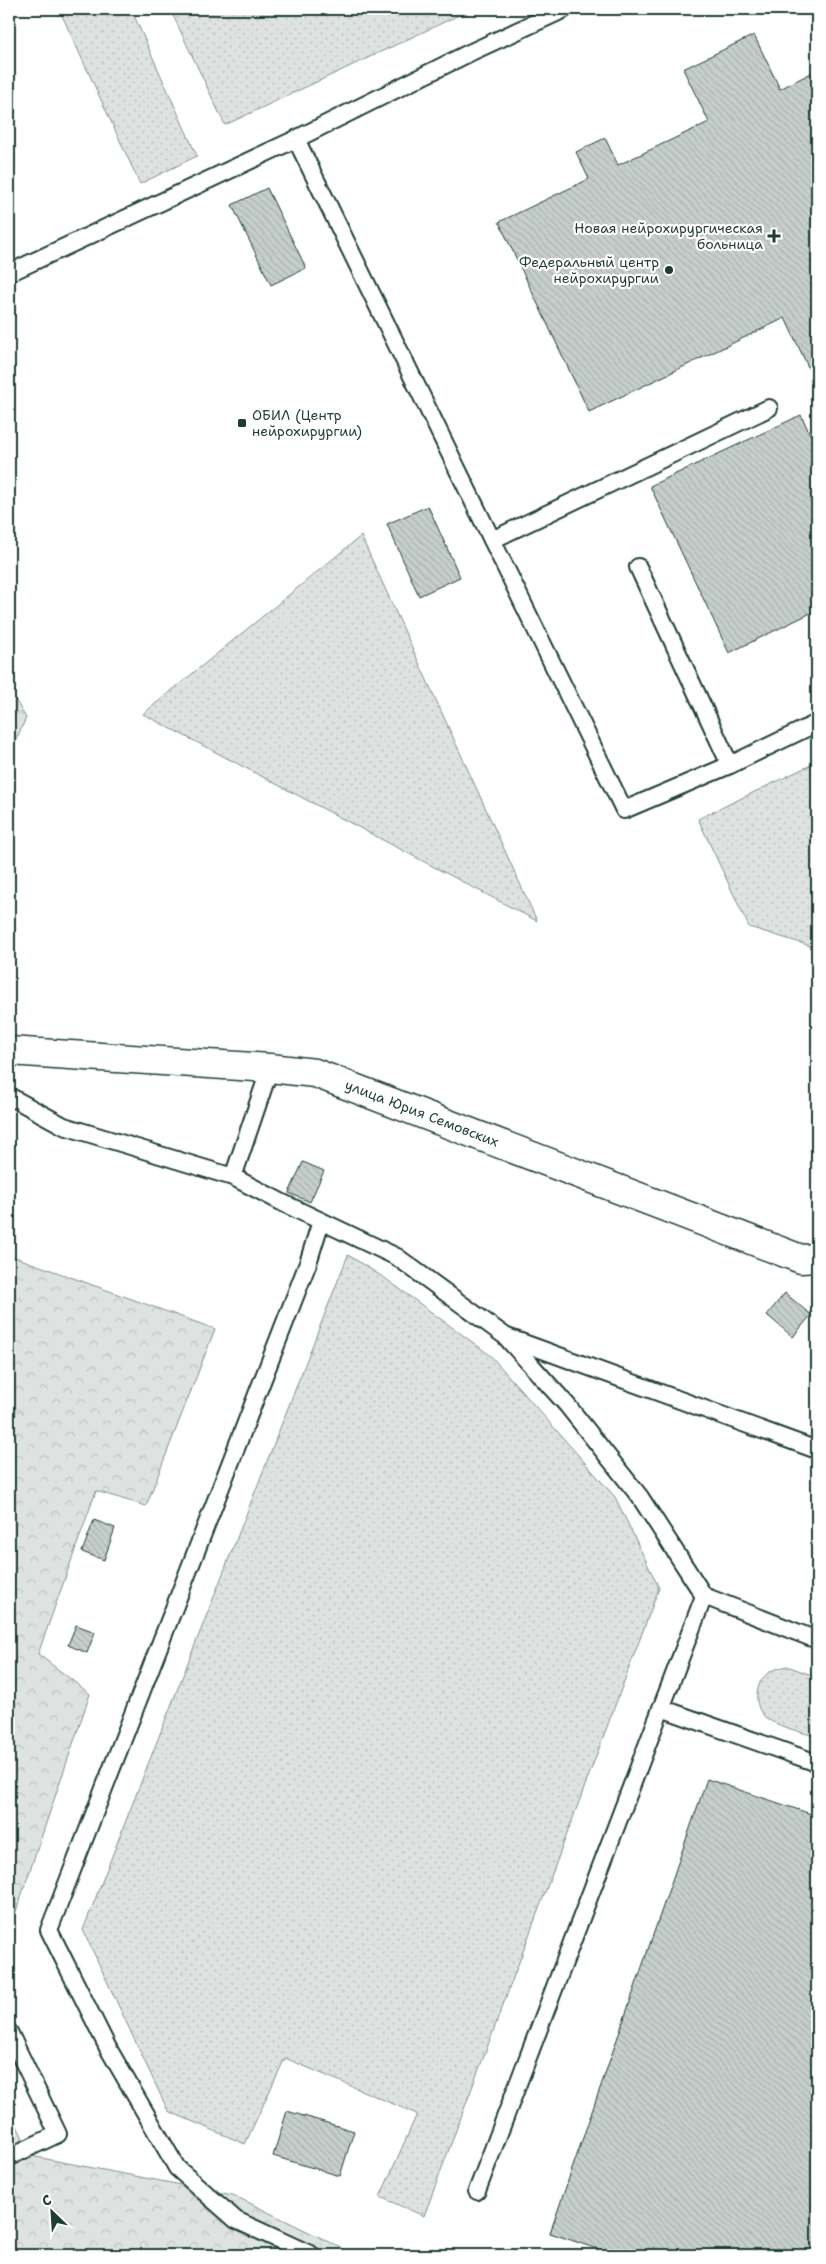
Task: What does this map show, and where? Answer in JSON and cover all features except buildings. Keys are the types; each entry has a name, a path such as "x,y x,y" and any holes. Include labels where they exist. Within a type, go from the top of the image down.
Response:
{"street":[{"name":"улица Юрия Семовских","path":"9,1051 270,1068 315,1073 801,1258 817,1258"}],"lane":[{"path":"9,273 296,139 469,53 565,9"},
{"path":"296,139 624,810 730,765 817,723"},
{"path":"492,540 769,408"},
{"path":"638,567 730,765"},
{"path":"233,1177 270,1068"},
{"path":"9,1096 64,1126 233,1177 397,1257 505,1336 567,1405 640,1497 704,1596 817,1640"},
{"path":"312,2255 236,2220 177,2168 108,2048 49,1930 308,1263 321,1221"},
{"path":"505,1336 817,1450"},
{"path":"477,2191 704,1596"},
{"path":"662,1708 817,1763"},
{"path":"9,2032 58,2134 9,2157"}],"green space":[{"path":"59,9 131,9 197,156 140,184"},
{"path":"170,9 472,9 225,125"},
{"path":"361,536 537,921 143,714"},
{"path":"9,689 26,718 9,755"},
{"path":"817,762 817,948 749,927 698,819"},
{"path":"9,1234 12,1256 215,1329 146,1506 96,1491 38,1654 90,1694 9,1932"},
{"path":"348,1255 386,1279 490,1355 615,1497 659,1588 424,2216 380,2197 417,2114 285,2058 245,2144 168,2111 83,1930"},
{"path":"787,1666 817,1677 817,1737 774,1723 764,1716 760,1710 757,1696 763,1677 772,1671"},
{"path":"9,2108 31,2156 233,2195 356,2255 9,2255"}],"place":[{"name":"Новая нейрохирургическая больница","path":"774,236"},
{"name":"Федеральный центр нейрохирургии","path":"669,270"},
{"name":"ОБИЛ (Центр нейрохирургии)","path":"242,423"}]}
